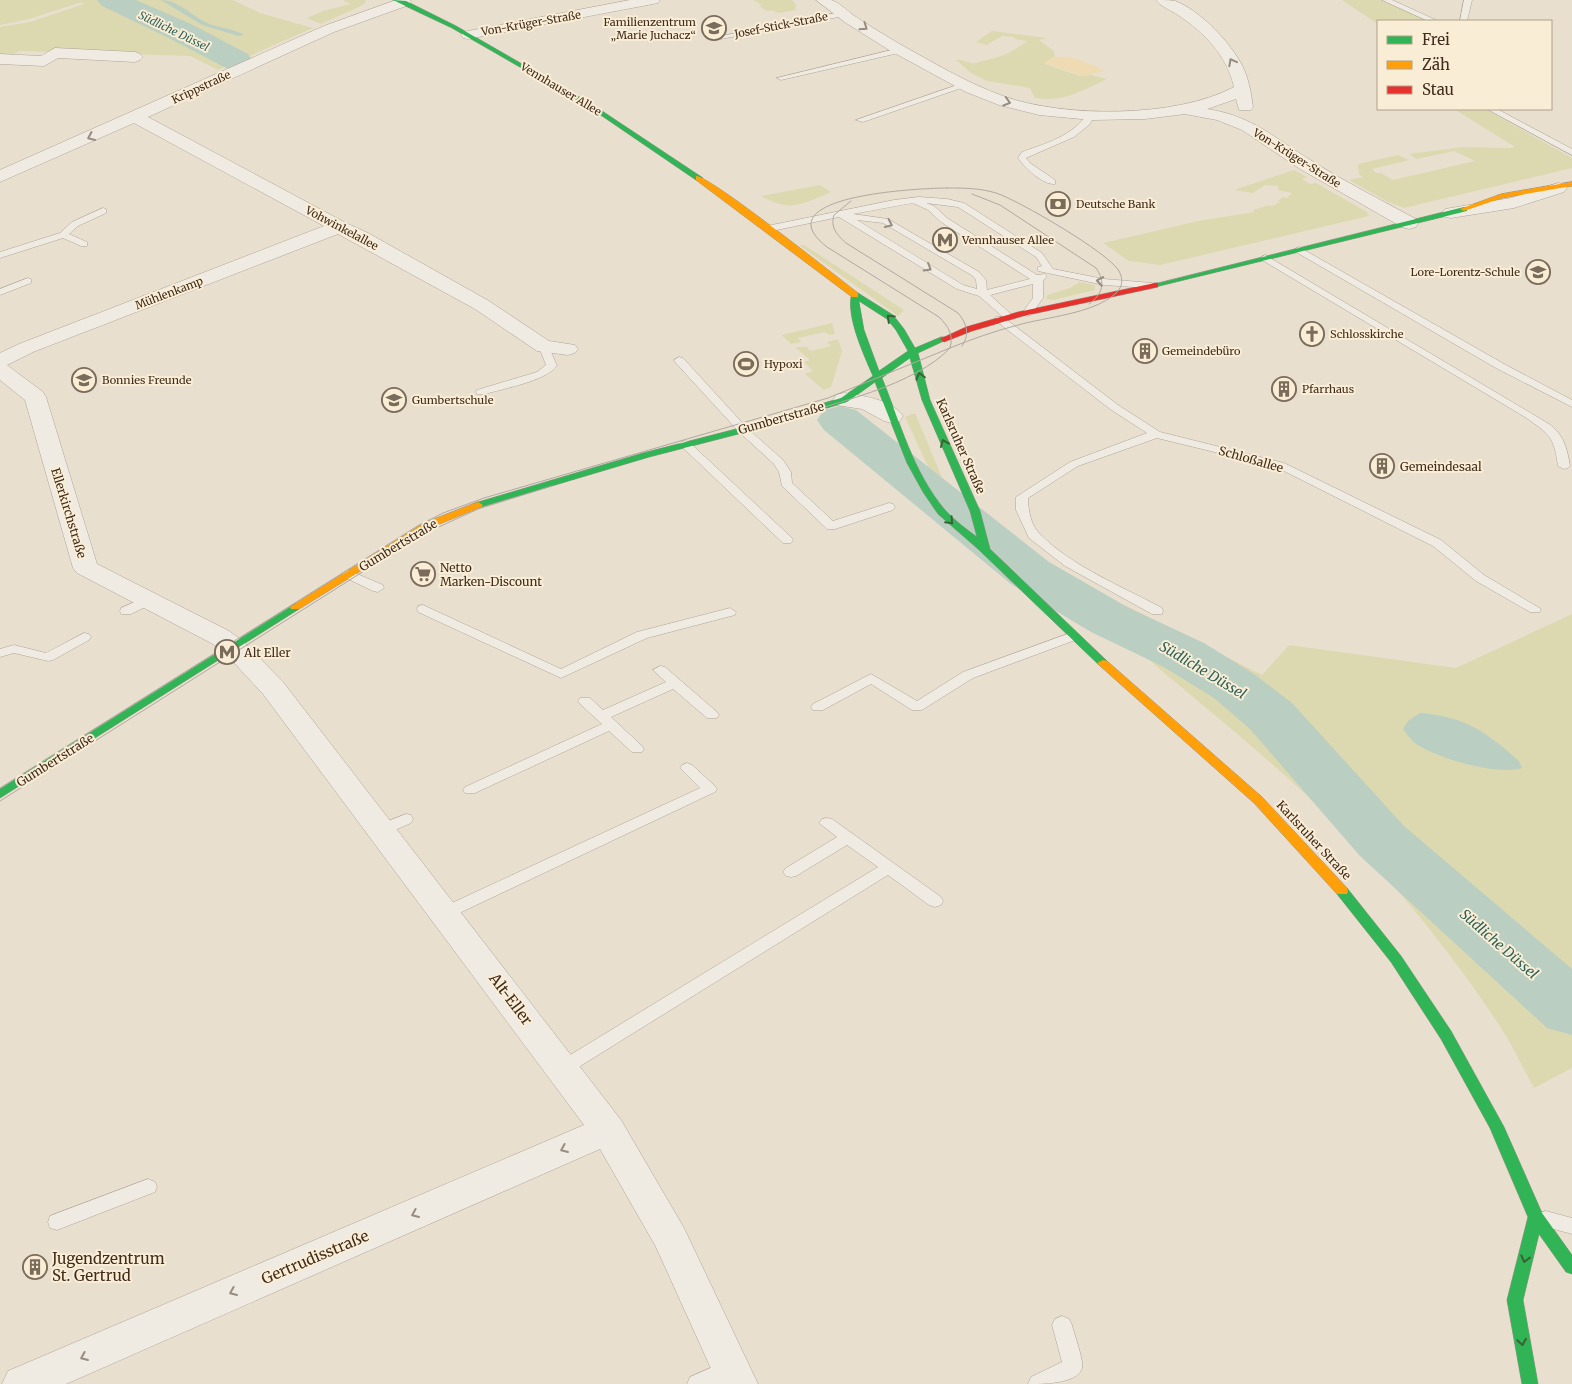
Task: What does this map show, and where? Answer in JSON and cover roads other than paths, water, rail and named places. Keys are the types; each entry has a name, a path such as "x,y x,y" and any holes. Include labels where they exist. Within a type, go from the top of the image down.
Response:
{"main road":[{"name":"Vennhauser Allee","path":"401,1 468,35 588,104 724,195 855,296 875,306 890,317 900,329 913,352"},
{"path":"855,296 855,314 877,378 913,352 968,329 1005,318 1149,286 1452,213"},
{"name":"Karlsruher Straße","path":"913,352 926,400 955,485 975,510 985,549"},
{"name":"Karlsruher Straße","path":"877,378 923,484 944,515 956,528 985,549 1073,636 1279,821 1350,900 1392,954 1446,1032 1492,1116 1536,1217 1572,1267"},
{"name":"Gumbertstraße","path":"0,794 348,574 428,526 462,510 496,498 685,444 743,430 852,395 877,378"},
{"path":"852,395 882,391 895,393"},
{"path":"910,396 926,400"},
{"path":"923,484 955,485"},
{"path":"1530,1384 1515,1300 1536,1217"}],"street":[{"name":"Von-Krüger-Straße","path":"468,35 653,0"},
{"name":"Josef-Stick-Straße","path":"823,0 841,14 900,50 991,97 1021,106 1091,115 1180,111 1220,116 1248,126"},
{"name":"Von-Krüger-Straße","path":"1163,0 1184,12 1210,34 1227,52 1243,89 1248,126 1306,165 1409,224"},
{"name":"Krippstraße","path":"0,177 350,20 401,1"},
{"path":"0,59 44,61 55,54 135,56"},
{"name":"Josef-Stick-Straße","path":"1180,111 1226,99 1243,89"},
{"name":"Vohwinkelallee","path":"136,117 339,228 361,237 482,305 544,347 568,349"},
{"path":"1452,213 1514,203 1565,186"},
{"name":"Mühlenkamp","path":"0,361 26,348 339,228"},
{"name":"Ellerkirchstraße","path":"0,370 35,397 86,568 206,629 234,647"},
{"name":"Gumbertstraße","path":"852,395 892,416"},
{"name":"Alt-Eller","path":"234,647 273,688 393,825 445,913 608,1130 671,1239 735,1376"},
{"name":"Gertrudisstraße","path":"22,1384 608,1130"}],"lane":[{"path":"1386,0 1432,20"},
{"path":"1463,20 1468,0"},
{"name":"Josef-Stick-Straße","path":"721,37 841,14"},
{"path":"781,78 900,50"},
{"path":"860,120 966,85"},
{"path":"1494,110 1572,152"},
{"path":"1052,182 1027,165 1022,158 1025,154 1061,141 1083,127 1091,115"},
{"path":"767,229 842,215 872,207 909,201 932,200 961,205 1039,255 1049,270"},
{"path":"909,201 931,208 944,220 1038,280"},
{"path":"0,255 63,235 75,224 103,210"},
{"path":"842,215 960,287 983,294 1038,280 1049,270"},
{"path":"842,215 889,223 976,274 981,280 983,294"},
{"path":"63,235 84,244"},
{"path":"1299,250 1500,366 1572,404"},
{"path":"1265,258 1536,420 1558,436 1562,444 1564,466"},
{"path":"1012,264 1104,282 1149,286"},
{"path":"0,284 25,279 0,292"},
{"path":"1027,312 1038,298 1038,280"},
{"name":"Schloßallee","path":"983,294 1005,318 1114,407 1156,434 1280,466 1437,544 1480,578 1535,609"},
{"path":"482,392 541,374 552,366 544,347"},
{"path":"679,360 743,430 779,462 785,472 786,484 831,526 889,507"},
{"path":"1156,434 1074,464 1022,497 1022,510 1033,535 1069,563 1158,611"},
{"path":"685,444 787,540"},
{"path":"348,574 378,588"},
{"path":"126,611 148,600"},
{"path":"423,609 561,674 642,635 730,612"},
{"path":"818,707 871,678 917,707 968,676 1073,636"},
{"path":"0,653 14,649 48,657 84,637"},
{"path":"660,670 712,715"},
{"path":"470,790 675,683"},
{"path":"585,701 638,749"},
{"path":"445,913 710,789 688,768"},
{"path":"826,823 935,902"},
{"path":"791,872 847,838"},
{"path":"562,1068 888,868"},
{"path":"57,1222 148,1187"},
{"path":"1536,1217 1572,1226"},
{"path":"1038,1384 1073,1366 1062,1326"},
{"path":"697,1384 735,1376"}],"waterway":[{"name":"Südliche Düssel","path":"112,0 180,31 237,61"},
{"name":"Südliche Düssel","path":"114,1 123,0"},
{"path":"164,0 204,23 241,35"},
{"name":"Südliche Düssel","path":"840,420 1030,573 1110,620 1184,655 1234,686 1271,716 1382,841 1572,1009"}],"tram line":[{"path":"950,348 951,339 949,331 939,317 827,247 812,230 814,216 829,205 881,193 947,188 990,191 1042,216 1081,240 1112,263 1121,274 1122,284 1115,294 1094,306 1068,314 1009,327 964,343"},
{"path":"972,194 1000,205 1096,268 1101,278 1102,287 1094,300 1089,304"},
{"path":"851,201 834,215 833,223 837,234 846,243 958,313 964,321 967,333 964,343"},
{"path":"950,348 964,343"},
{"path":"0,788 419,525 443,513 484,498 828,398 950,348"},
{"path":"785,418 873,392 896,383 917,373 950,348"},
{"path":"0,801 421,535 478,509 552,486"}],"place":[{"name":"Familienzentrum „Marie Juchacz“","path":"714,28"},
{"name":"Deutsche Bank","path":"1058,204"},
{"name":"Vennhauser Allee","path":"945,240"},
{"name":"Lore-Lorentz-Schule","path":"1538,272"},
{"name":"Schlosskirche","path":"1312,334"},
{"name":"Gemeindebüro","path":"1145,351"},
{"name":"Hypoxi","path":"746,364"},
{"name":"Bonnies Freunde","path":"84,380"},
{"name":"Pfarrhaus","path":"1284,389"},
{"name":"Gumbertschule","path":"394,400"},
{"name":"Gemeindesaal","path":"1382,466"},
{"name":"Netto Marken-Discount","path":"423,574"},
{"name":"Alt Eller","path":"227,652"},
{"name":"Jugendzentrum St. Gertrud","path":"35,1267"}]}
